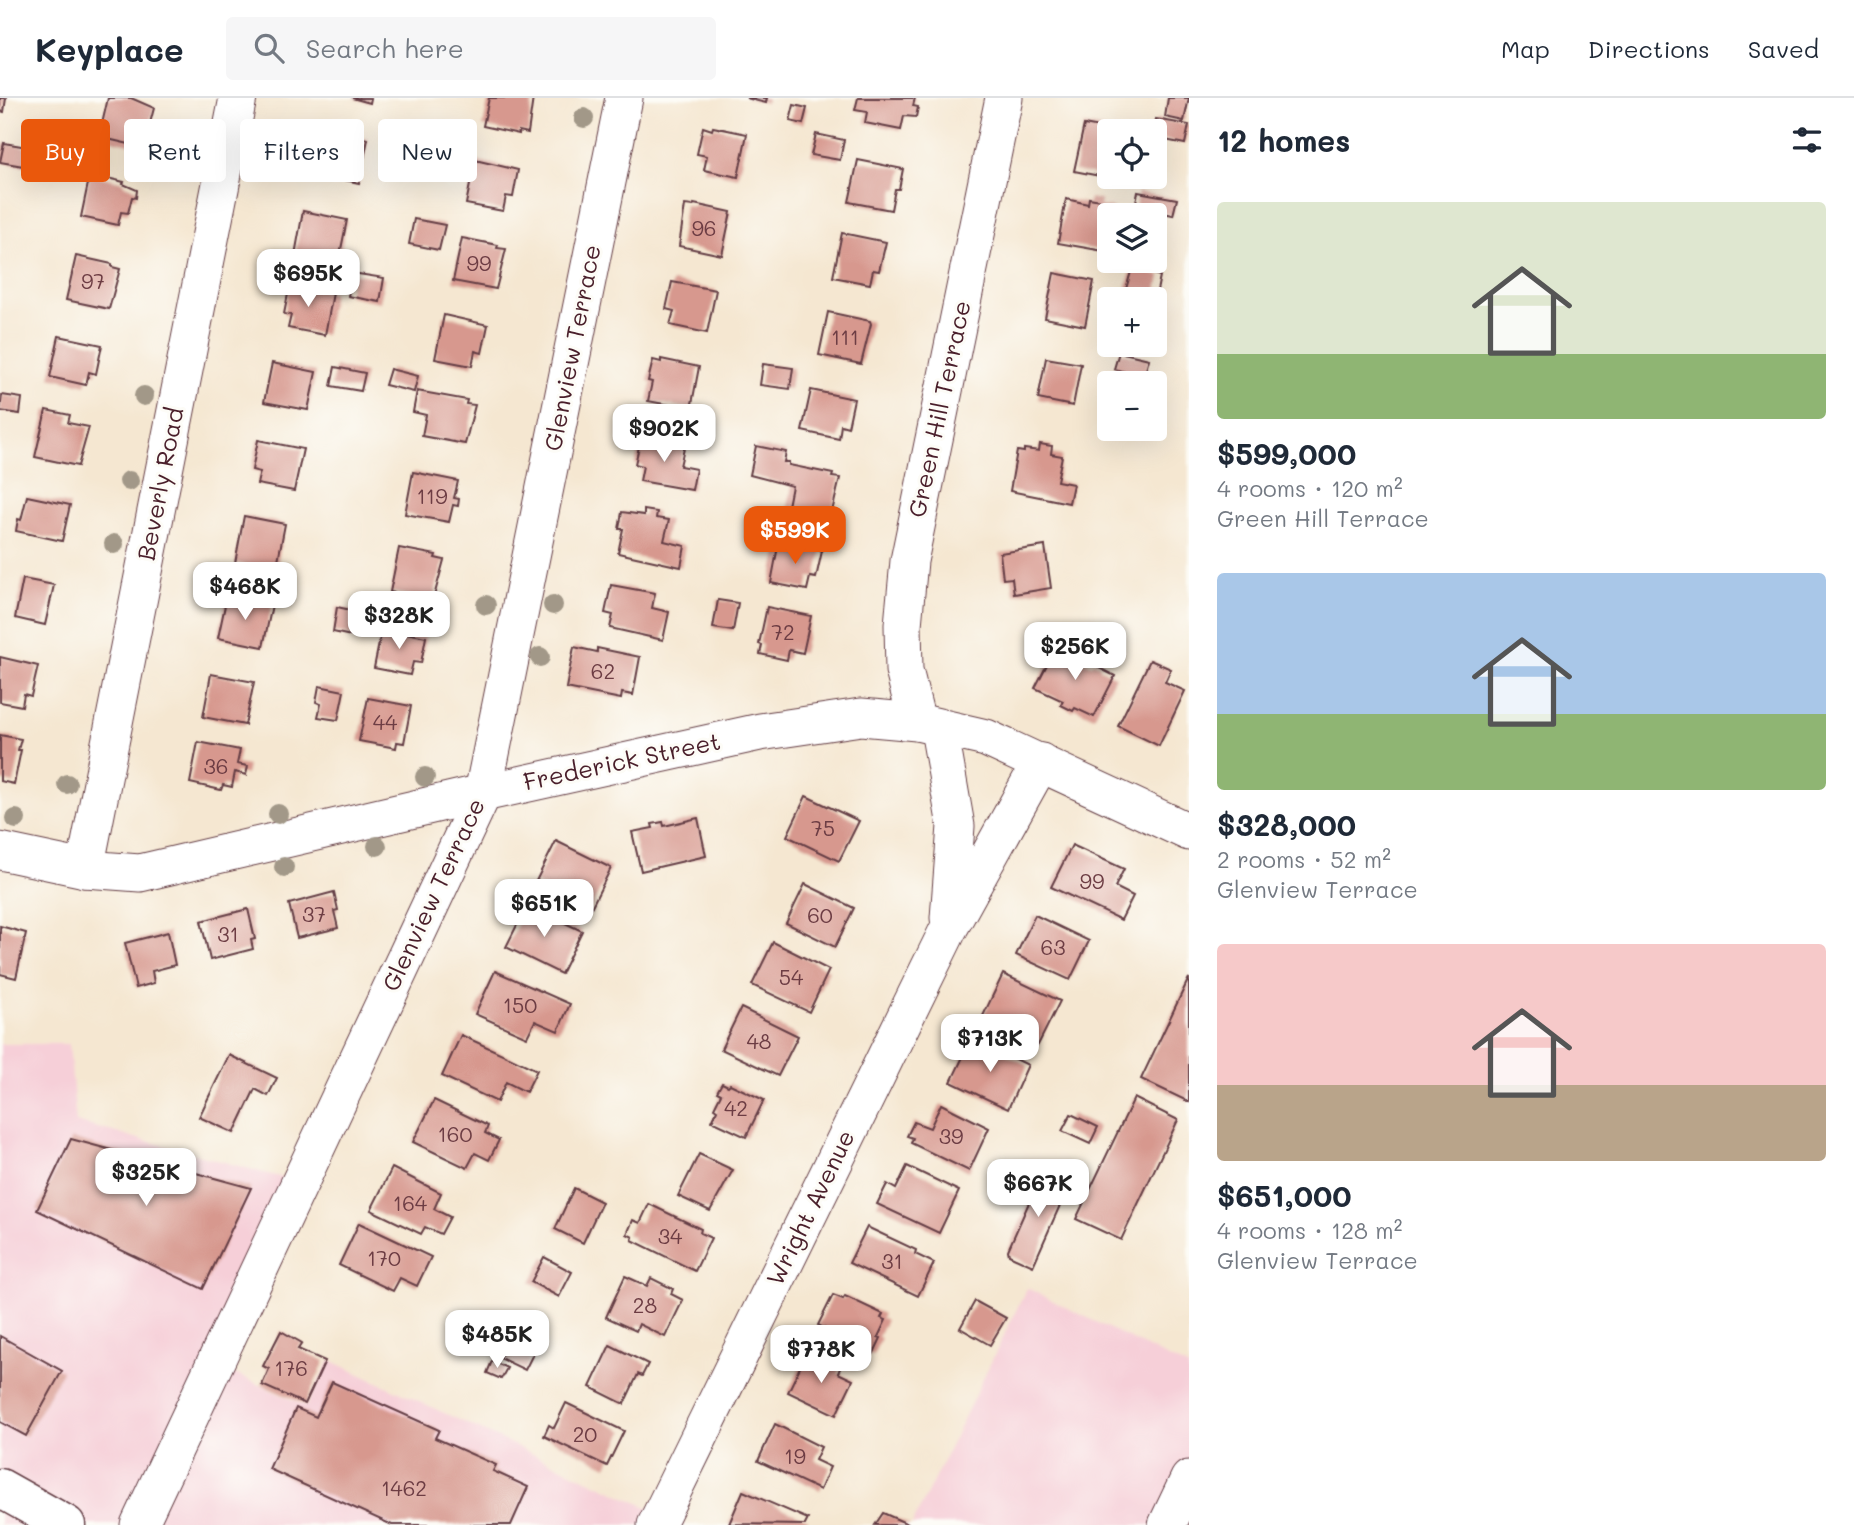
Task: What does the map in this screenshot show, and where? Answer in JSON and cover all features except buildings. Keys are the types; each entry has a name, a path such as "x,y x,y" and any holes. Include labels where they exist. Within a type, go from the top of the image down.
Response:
{"main road":[{"path":"0,1488 66,1525"}],"street":[{"name":"Beverly Road","path":"85,869 238,98"},
{"name":"Glenview Terrace","path":"139,1525 483,793 624,98"},
{"name":"Green Hill Terrace","path":"928,725 904,670 903,625 909,561 1004,98"},
{"name":"Frederick Street","path":"0,851 85,869 140,873 760,732 861,716 928,725 986,738 1189,832"},
{"name":"Wright Avenue","path":"928,725 956,826 948,930"},
{"name":"Wright Avenue","path":"656,1525 948,930 1041,762"},
{"path":"1167,1525 1189,1479"}],"shaded area":[{"path":"0,1044 69,1044 76,1122 294,1181 209,1362 306,1406 330,1360 686,1525 0,1525"},
{"path":"1027,1288 1189,1368 1189,1525 912,1525"}]}
